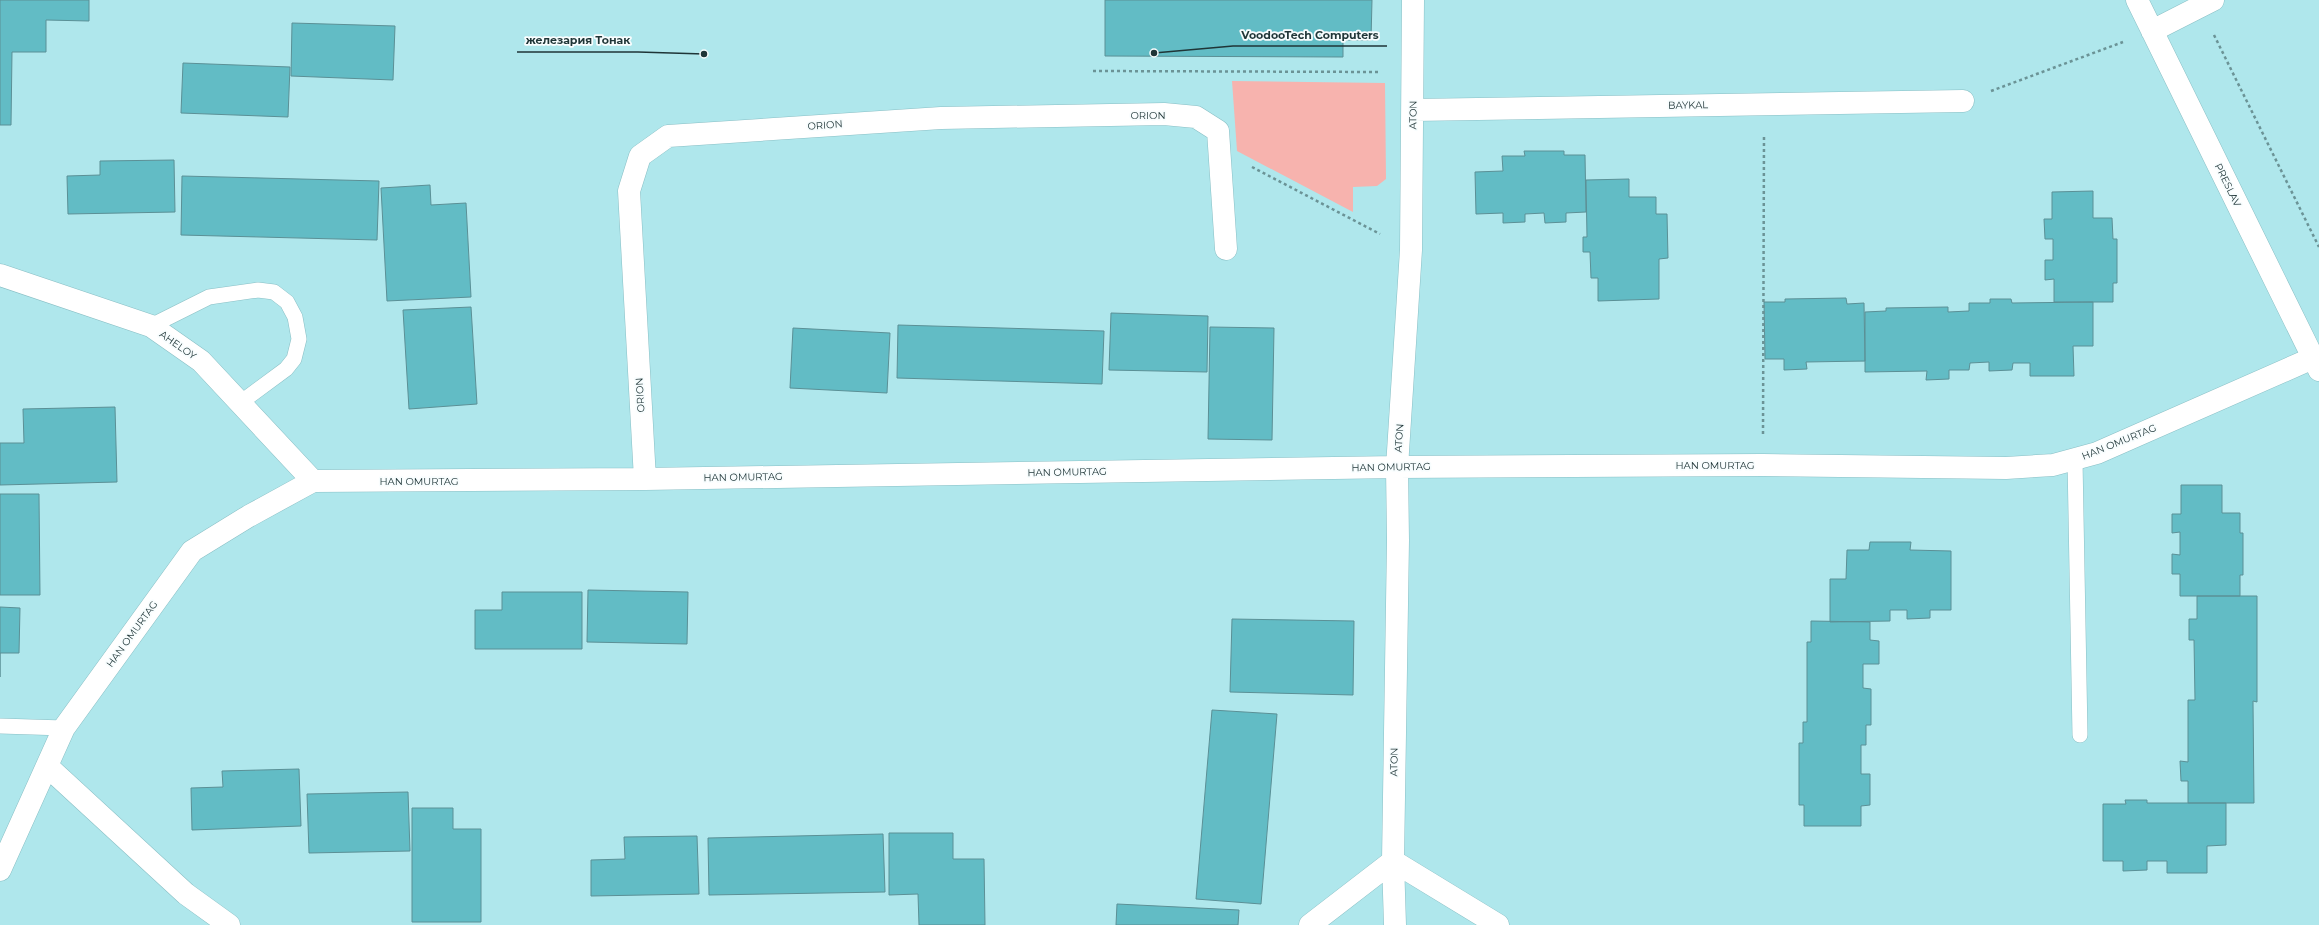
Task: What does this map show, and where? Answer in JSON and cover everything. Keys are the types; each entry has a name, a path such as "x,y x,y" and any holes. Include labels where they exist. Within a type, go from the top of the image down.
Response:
{"street":[{"name":"ATON","path":"1395,925 1393,861 1398,540 1397,466 1411,250 1413,0"},
{"name":"PRESLAV","path":"2137,0 2316,364"},
{"path":"2152,31 2206,3"},
{"name":"BAYKAL","path":"1413,110 1962,101"},
{"name":"ORION","path":"645,479 629,191 640,156 668,136 941,118 1164,114 1196,117 1218,131 1226,249"},
{"name":"AHELOY","path":"0,275 151,326 201,361 313,481"},
{"name":"HAN OMURTAG","path":"0,870 64,728 192,551 249,516 313,481 645,479 1397,466 1763,465 2006,468 2053,466 2097,453 2316,364"},
{"path":"47,766 186,894 229,925"},
{"path":"1310,925 1393,861 1498,925"}],"lane":[{"path":"151,326 209,297 258,290 274,292 287,302 295,317 299,339 294,358 286,369 240,403"},
{"path":"2075,460 2080,735"},
{"path":"0,726 64,728"}],"path":[{"path":"2206,3 2319,247"},
{"path":"1962,101 2152,31"},
{"path":"1093,71 1413,72"},
{"path":"1763,465 1764,104"},
{"path":"1219,150 1411,250"}],"shaded area":[{"path":"1232,81 1385,83 1386,179 1377,186 1353,187 1353,212 1237,151"}],"building":[{"path":"0,0 89,0 89,21 46,20 46,52 12,52 11,125 0,125"},
{"path":"1105,0 1372,0 1371,40 1343,40 1343,57 1105,56"},
{"path":"292,23 395,26 393,80 291,76"},
{"path":"183,63 290,67 288,117 181,113"},
{"path":"1524,151 1564,151 1564,155 1585,155 1586,212 1566,213 1566,222 1545,223 1544,213 1525,214 1525,222 1503,223 1503,213 1476,214 1475,172 1503,171 1502,156 1525,156"},
{"path":"174,160 175,212 68,214 67,176 100,175 100,161"},
{"path":"182,176 379,181 377,240 181,235"},
{"path":"1629,179 1629,197 1656,197 1656,214 1667,214 1668,258 1659,259 1659,299 1598,301 1598,278 1591,278 1590,252 1583,252 1583,237 1587,237 1586,180"},
{"path":"430,185 431,205 466,203 471,297 387,301 381,188"},
{"path":"2093,191 2093,218 2112,218 2113,239 2117,239 2117,283 2113,283 2113,302 2054,302 2054,279 2045,280 2045,260 2053,260 2053,239 2045,239 2044,219 2052,219 2052,192"},
{"path":"1846,298 1847,304 1864,303 1865,361 1806,362 1807,369 1784,370 1784,359 1765,359 1764,302 1785,302 1785,299"},
{"path":"1990,299 2011,299 2012,303 2093,302 2093,346 2073,346 2074,376 2030,376 2030,363 2013,363 2012,370 1989,371 1989,362 1970,363 1969,370 1949,370 1949,379 1926,380 1927,371 1865,372 1865,312 1886,311 1886,308 1948,307 1948,312 1969,311 1969,303 1990,303"},
{"path":"471,307 477,404 409,409 403,310"},
{"path":"1111,313 1208,316 1207,372 1109,370"},
{"path":"898,325 1104,331 1102,384 897,378"},
{"path":"1210,327 1274,328 1272,440 1208,439"},
{"path":"793,328 890,333 887,393 790,388"},
{"path":"115,407 117,482 0,485 0,443 24,443 23,409"},
{"path":"2181,485 2222,485 2222,513 2240,513 2240,533 2243,533 2243,575 2240,575 2240,596 2180,596 2180,574 2172,574 2172,554 2180,555 2180,532 2172,533 2172,514 2181,514"},
{"path":"0,494 39,494 40,595 0,595"},
{"path":"1870,542 1911,542 1910,550 1951,551 1951,610 1930,610 1930,618 1907,619 1907,610 1890,610 1890,621 1830,622 1830,579 1846,579 1847,550 1869,550"},
{"path":"588,590 688,592 687,644 587,642"},
{"path":"502,592 582,592 582,649 475,649 475,610 502,610"},
{"path":"2197,596 2257,596 2257,702 2253,701 2254,803 2188,803 2188,781 2181,781 2180,761 2188,762 2188,700 2195,700 2194,640 2189,640 2189,619 2197,619"},
{"path":"0,607 20,608 19,653 0,653"},
{"path":"1232,619 1354,621 1353,695 1230,692"},
{"path":"1811,621 1870,622 1870,640 1879,641 1879,664 1863,664 1863,688 1871,689 1871,725 1866,725 1866,745 1861,745 1861,774 1870,774 1870,805 1861,806 1861,826 1804,826 1804,805 1799,805 1799,743 1803,743 1803,722 1807,722 1807,642 1811,642"},
{"path":"1212,710 1277,714 1261,904 1196,899"},
{"path":"299,769 301,826 192,830 191,788 223,787 222,771"},
{"path":"408,792 410,851 309,853 307,794"},
{"path":"2125,800 2147,800 2147,803 2226,803 2226,845 2207,846 2207,873 2167,873 2167,861 2147,861 2147,870 2123,871 2123,861 2103,861 2103,804 2126,804"},
{"path":"412,808 453,808 453,829 481,829 481,922 412,922"},
{"path":"889,833 953,833 953,859 984,859 985,925 919,925 918,894 889,895"},
{"path":"883,834 885,892 709,895 708,838"},
{"path":"697,836 699,894 591,896 591,860 625,859 624,837"},
{"path":"1117,904 1239,910 1238,925 1116,925"}],"place":[{"name":"VoodooTech Computers","path":"1154,53"},
{"name":"железария Тонак","path":"704,54"}]}
